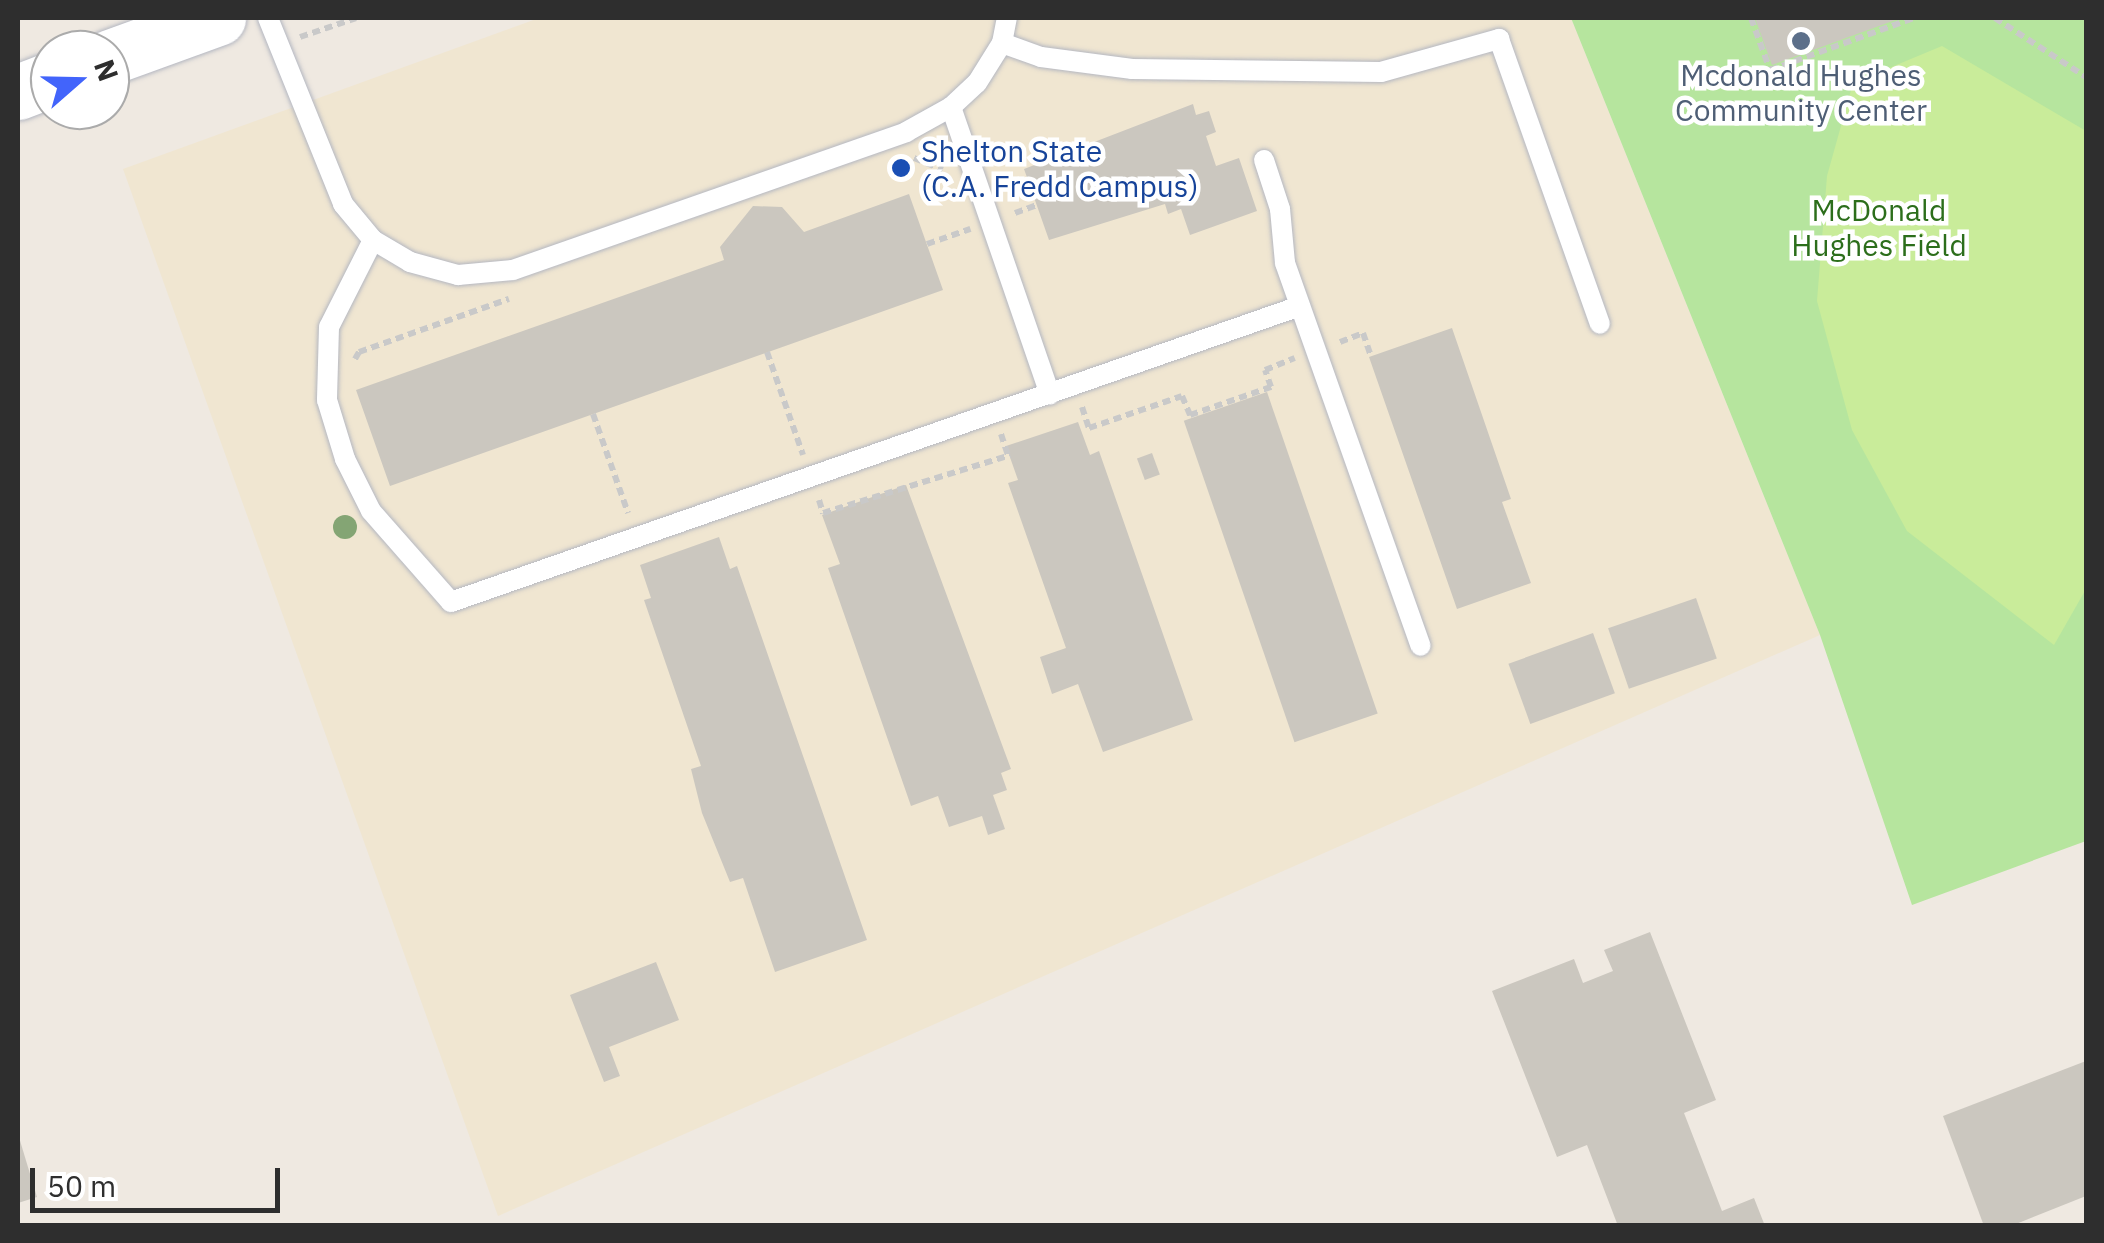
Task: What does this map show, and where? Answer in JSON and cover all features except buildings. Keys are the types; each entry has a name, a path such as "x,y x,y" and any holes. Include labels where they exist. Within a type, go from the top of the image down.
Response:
{"main road":[{"path":"130,51 218,18"}],"lane":[{"path":"268,18 316,150 343,204 373,240 410,262 458,275 513,270 890,139 951,107 976,83 1002,43 1006,18"},
{"path":"1002,43 1042,57 1132,69 1381,72 1499,39 1600,324"},
{"path":"951,107 1050,394"},
{"path":"1264,160 1300,306 1421,646"},
{"path":"373,240 328,327 327,400 345,459 371,511 451,602 1300,306"}],"path":[{"path":"1750,18 1770,70 1914,18"},
{"path":"1995,18 2086,77"},
{"path":"906,159 936,163 948,178"},
{"path":"960,213 972,248"},
{"path":"352,364 360,352 521,294"},
{"path":"1065,411 1081,405 1089,428 1182,396 1190,414 1271,386 1264,370 1363,333 1372,356"},
{"path":"593,414 630,520 648,514"},
{"path":"1008,456 1001,434 1017,428"},
{"path":"787,464 823,451"}],"shaded area":[{"path":"539,18 1571,18 1820,635 498,1216 123,169"}],"green space":[{"name":"McDonald Hughes Field","path":"1571,18 2086,18 2086,841 1912,905 1820,635"},
{"path":"1942,46 2086,131 2086,589 2054,645 1907,531 1852,430 1817,301 1827,176 1853,83"}],"place":[{"name":"Mcdonald Hughes Community Center","path":"1801,41"},
{"name":"Shelton State (C.A. Fredd Campus)","path":"901,168"}]}
